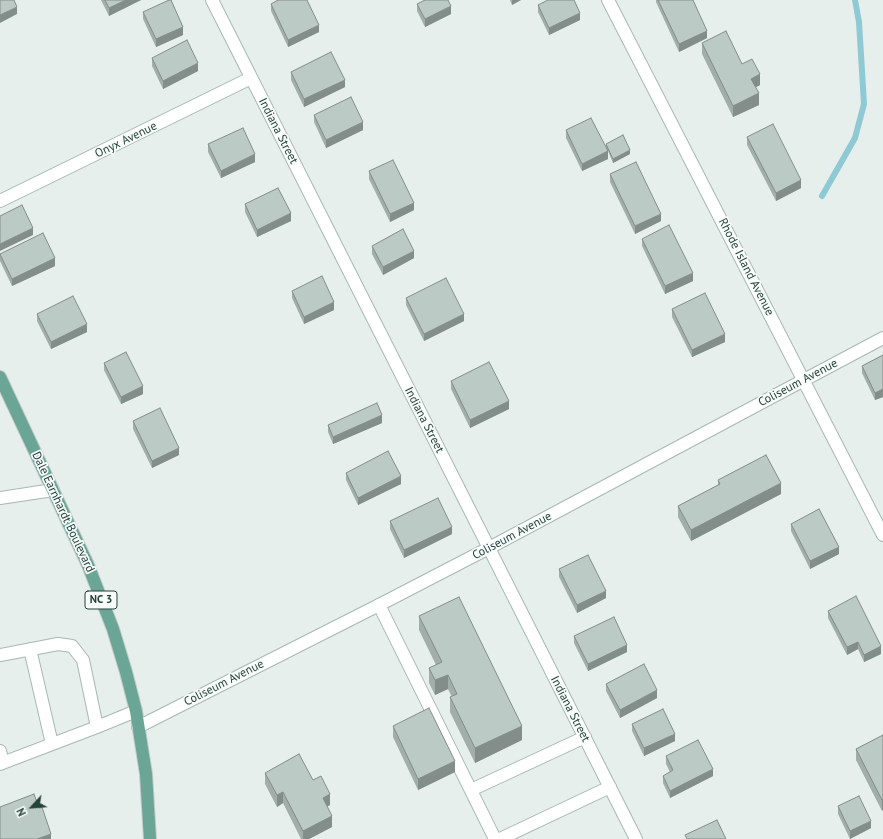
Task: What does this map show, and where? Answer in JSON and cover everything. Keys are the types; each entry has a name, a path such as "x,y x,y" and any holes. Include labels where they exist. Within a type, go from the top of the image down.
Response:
{"main road":[{"name":"Dale Earnhardt Boulevard","path":"0,377 88,566 113,629 136,711 146,774 150,839"}],"street":[{"name":"Indiana Street","path":"212,0 636,839"},
{"name":"Rhode Island Avenue","path":"608,0 883,535"},
{"name":"Onyx Avenue","path":"0,201 251,78"},
{"name":"Coliseum Avenue","path":"138,727 489,548 883,338"},
{"path":"0,498 53,490"},
{"path":"379,605 495,839"},
{"path":"0,655 58,644 72,646 83,660 97,727"},
{"path":"30,649 52,744"},
{"path":"1,759 52,744 136,711"},
{"path":"471,790 585,737"},
{"path":"500,839 610,787"}],"building":[{"path":"0,0 14,0 17,7 0,15"},
{"path":"105,0 126,0 109,8"},
{"path":"171,0 183,27 156,39 143,12"},
{"path":"278,0 307,0 319,25 288,40 271,4"},
{"path":"425,0 448,0 451,6 425,19 417,4"},
{"path":"548,0 574,0 580,13 549,28 538,5"},
{"path":"658,0 693,0 707,31 679,44"},
{"path":"726,31 742,64 752,59 760,74 751,79 759,93 733,106 702,43"},
{"path":"187,40 198,63 163,81 152,58"},
{"path":"331,52 345,80 304,99 291,72"},
{"path":"351,97 363,122 326,140 314,115"},
{"path":"591,118 608,151 582,164 566,130"},
{"path":"773,124 801,180 776,193 747,137"},
{"path":"243,128 255,154 221,171 208,144"},
{"path":"623,135 630,150 613,159 606,144"},
{"path":"393,160 414,203 390,214 369,171"},
{"path":"636,162 661,214 635,226 610,174"},
{"path":"278,188 291,213 257,230 245,204"},
{"path":"22,205 33,228 0,244 0,216"},
{"path":"669,225 693,273 665,286 642,239"},
{"path":"403,229 414,251 383,267 372,246"},
{"path":"43,233 55,258 12,279 0,254"},
{"path":"322,276 334,302 304,317 292,291"},
{"path":"446,278 464,314 424,334 406,298"},
{"path":"705,293 725,334 692,350 672,309"},
{"path":"73,296 87,324 51,342 37,314"},
{"path":"126,352 143,386 121,397 104,363"},
{"path":"883,355 883,389 875,393 862,366"},
{"path":"489,362 509,401 470,420 451,381"},
{"path":"377,403 382,415 333,437 328,425"},
{"path":"160,408 179,448 152,461 133,421"},
{"path":"388,451 401,476 358,498 346,473"},
{"path":"766,455 781,483 691,530 678,506 720,484 718,480"},
{"path":"438,498 452,527 404,550 390,521"},
{"path":"819,509 839,547 810,561 791,524"},
{"path":"588,555 606,591 577,605 559,569"},
{"path":"856,596 881,646 864,655 858,642 847,647 828,611"},
{"path":"459,597 522,726 475,748 450,697 457,694 448,675 435,680 429,668 442,662 419,616"},
{"path":"614,617 627,645 588,664 574,636"},
{"path":"644,664 657,690 620,710 606,684"},
{"path":"429,708 455,761 418,779 393,726"},
{"path":"663,709 675,734 644,748 632,724"},
{"path":"883,735 883,799 882,800 856,749"},
{"path":"698,740 713,769 670,791 663,776 673,770 666,756"},
{"path":"299,754 313,780 321,776 330,794 323,798 332,816 303,831 283,792 277,795 265,773"},
{"path":"34,794 39,808 42,807 51,834 37,839 0,839 0,807"},
{"path":"859,796 871,821 850,831 838,806"},
{"path":"717,820 726,839 687,839 685,835"}],"waterway":[{"path":"822,196 855,138 864,104 859,22 855,0"}]}
